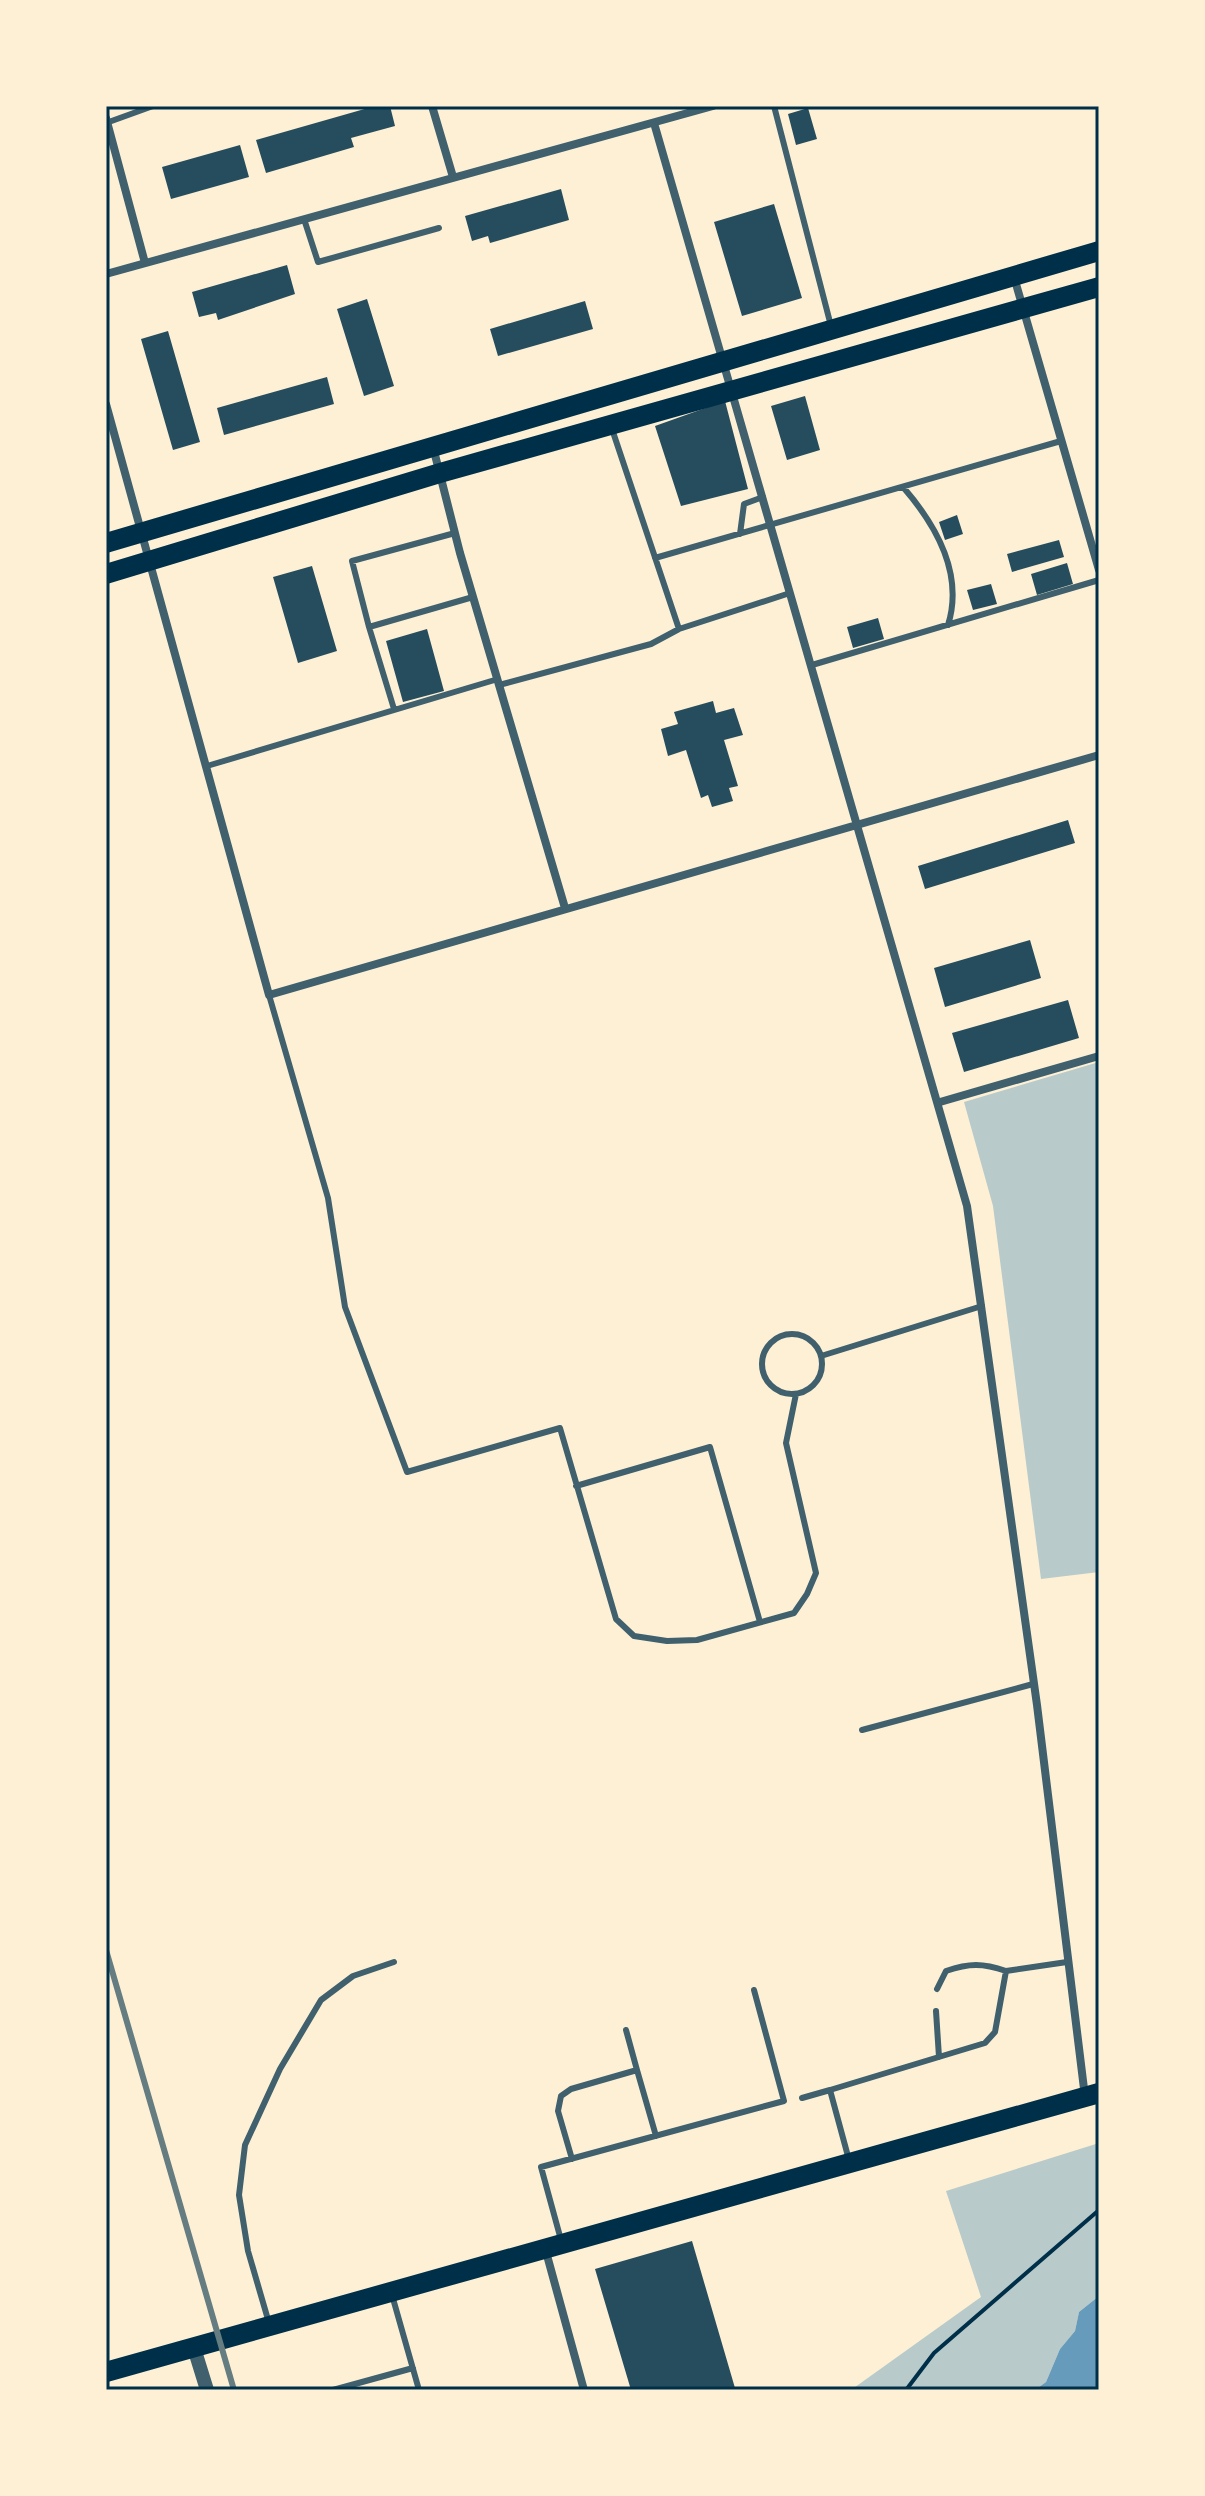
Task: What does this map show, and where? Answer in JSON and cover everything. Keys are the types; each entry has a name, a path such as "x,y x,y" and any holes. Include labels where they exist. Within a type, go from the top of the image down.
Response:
{"main road":[{"path":"106,543 1099,251"},
{"path":"106,574 440,473 1099,287"},
{"path":"106,2372 1092,2095"}],"street":[{"path":"432,106 453,177"},
{"path":"106,274 713,106"},
{"path":"106,121 145,263"},
{"path":"654,123 721,361 940,1102 967,1206 1033,1684 1067,1962 1092,2095"},
{"path":"1014,277 1099,570"},
{"path":"106,404 269,995 1099,755"},
{"path":"433,446 473,597 565,908"},
{"path":"940,1102 1099,1056"},
{"path":"553,2246 584,2390"},
{"path":"194,2348 207,2390"}],"lane":[{"path":"106,121 153,106"},
{"path":"774,106 831,329"},
{"path":"304,219 318,262 439,228"},
{"path":"611,426 679,629"},
{"path":"655,558 1061,441"},
{"path":"903,487 928,516 955,590 948,625"},
{"path":"740,534 744,504 763,497"},
{"path":"394,709 352,561 455,533"},
{"path":"812,665 1099,580"},
{"path":"207,766 394,709 651,644 679,629 790,593"},
{"path":"369,627 473,597"},
{"path":"269,995 328,1198 345,1307 407,1472 560,1428 616,1619 634,1636 667,1641 697,1640 794,1613 816,1573 786,1443 796,1394"},
{"path":"821,1356 982,1306"},
{"path":"794,1333 811,1340 821,1356 818,1379 811,1388 796,1394 781,1393 766,1381 761,1363 768,1345 784,1334 794,1333"},
{"path":"576,1486 710,1447 760,1622"},
{"path":"862,1730 1033,1684"},
{"path":"270,2326 248,2251 239,2195 245,2145 280,2069 321,2000 353,1976 394,1962"},
{"path":"937,1989 946,1971 963,1965 984,1963 1006,1971 1067,1962"},
{"path":"802,2098 985,2043 995,2032 1006,1971"},
{"path":"553,2246 541,2167 784,2101 754,1990"},
{"path":"936,2011 939,2057"},
{"path":"626,2030 656,2136"},
{"path":"572,2159 558,2111 561,2096 571,2089 637,2070"},
{"path":"830,2090 850,2163"},
{"path":"391,2291 419,2390"},
{"path":"333,2390 413,2368"},
{"path":"370,2380 373,2390"}],"path":[{"path":"906,2390 934,2353 1099,2210"}],"shaded area":[{"path":"1099,1062 1099,1572 1041,1579 993,1206 964,1102"},
{"path":"1099,2143 1099,2296 1079,2312 1075,2331 1060,2349 1046,2382 1035,2390 851,2390 981,2297 946,2191"}],"water":[{"path":"1099,2296 1099,2390 1035,2390 1046,2382 1060,2349 1075,2331 1079,2312"}],"building":[{"path":"375,106 390,106 395,126 351,138 354,147 266,173 256,140"},
{"path":"808,108 817,139 796,145 788,114"},
{"path":"240,145 249,177 171,199 162,167"},
{"path":"561,189 569,220 490,243 488,236 472,241 465,216"},
{"path":"774,204 802,298 742,316 714,222"},
{"path":"287,265 295,294 218,320 216,313 199,317 192,292"},
{"path":"367,299 394,386 364,396 337,309"},
{"path":"585,301 593,329 498,356 490,329"},
{"path":"168,331 200,442 173,450 141,339"},
{"path":"327,377 334,404 224,435 217,408"},
{"path":"805,396 820,450 787,460 771,406"},
{"path":"725,401 748,489 681,506 655,426"},
{"path":"957,515 963,534 945,540 939,522"},
{"path":"1059,540 1064,557 1012,572 1007,554"},
{"path":"1067,563 1073,584 1037,595 1031,574"},
{"path":"312,566 337,651 298,663 273,577"},
{"path":"991,584 997,604 973,610 967,590"},
{"path":"878,618 884,639 853,648 847,627"},
{"path":"427,629 444,691 403,702 386,641"},
{"path":"713,701 716,713 734,708 743,735 724,740 738,786 729,788 733,801 712,807 708,795 701,798 686,750 668,756 661,729 678,724 674,712"},
{"path":"1068,820 1075,843 925,889 918,866"},
{"path":"1030,940 1041,978 945,1007 934,968"},
{"path":"1068,1000 1079,1038 964,1072 952,1033"},
{"path":"692,2241 735,2388 631,2390 595,2269"}],"railway":[{"path":"106,1950 234,2390"}]}
